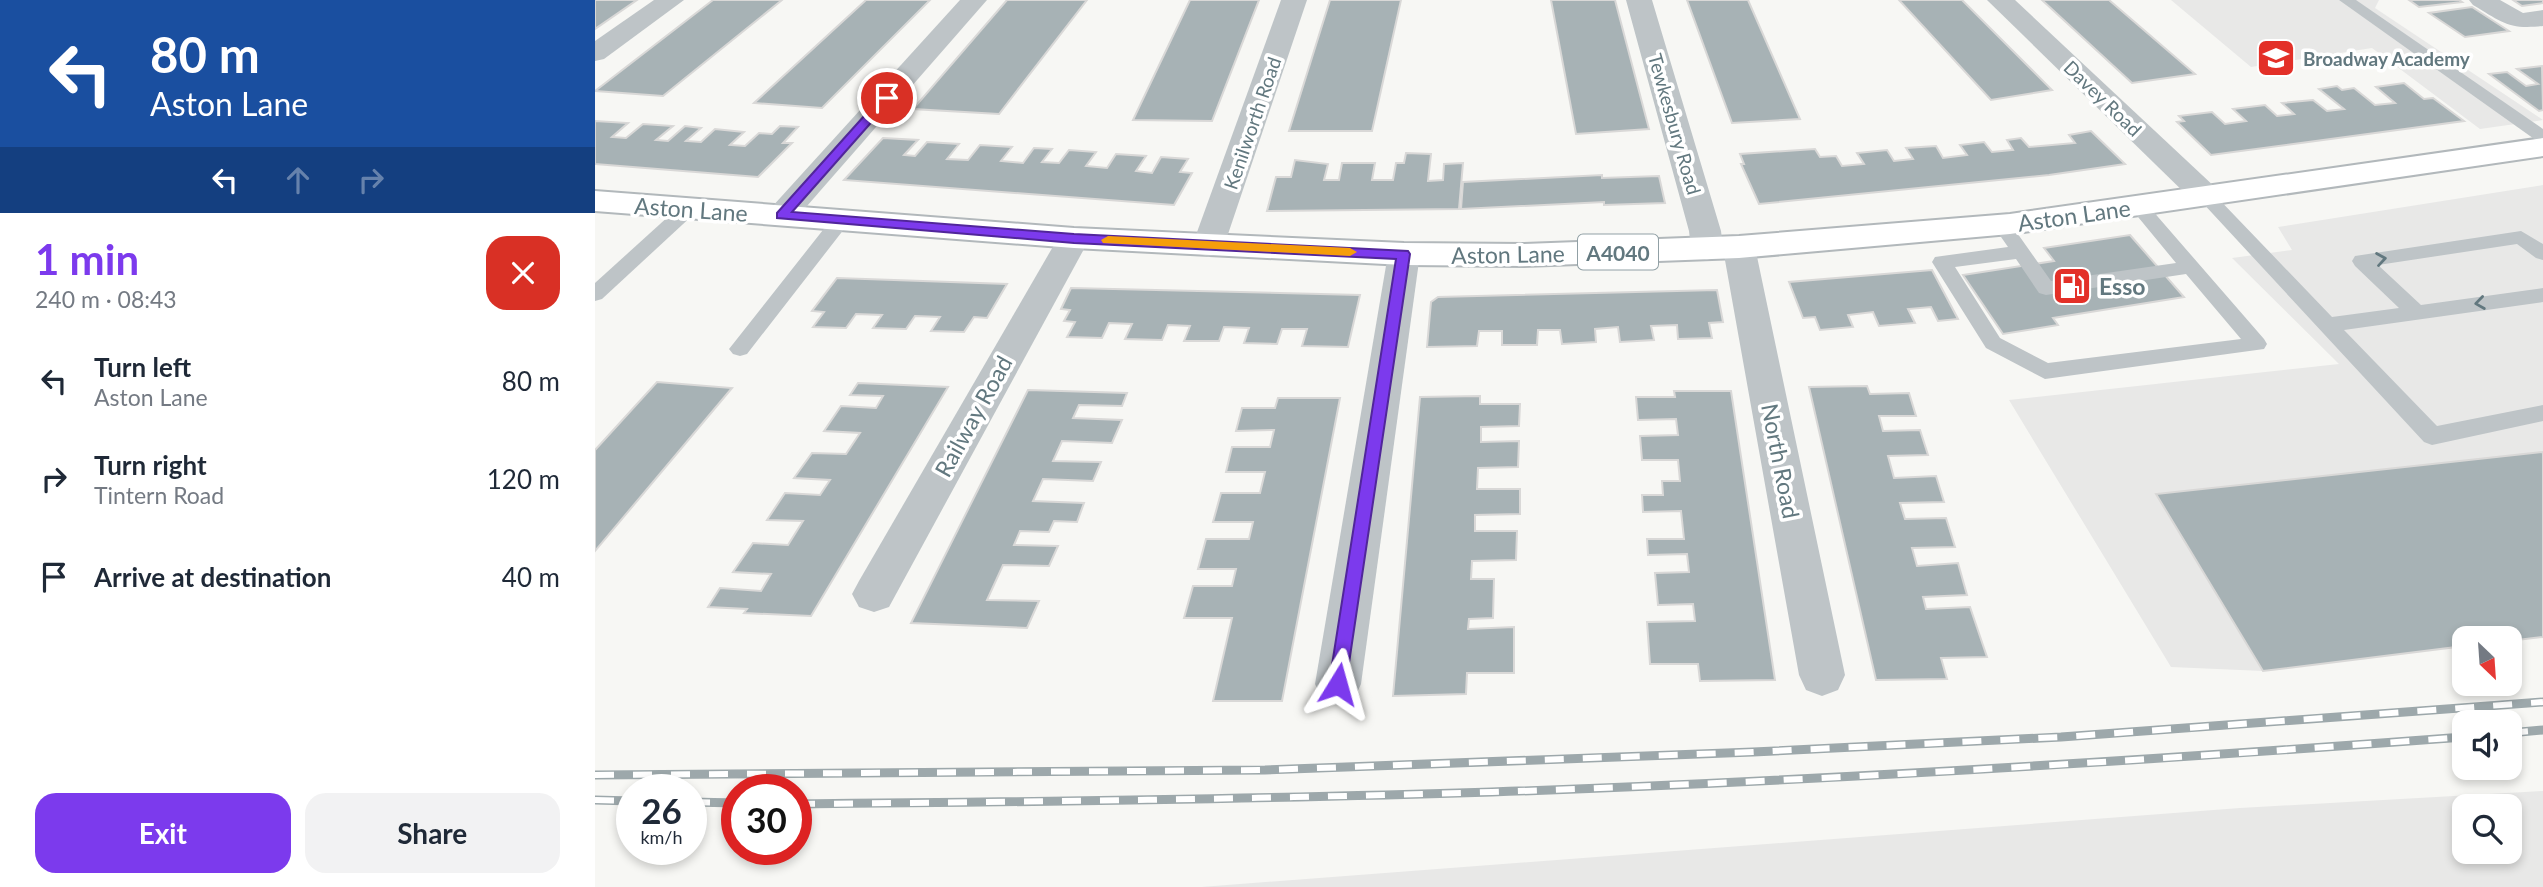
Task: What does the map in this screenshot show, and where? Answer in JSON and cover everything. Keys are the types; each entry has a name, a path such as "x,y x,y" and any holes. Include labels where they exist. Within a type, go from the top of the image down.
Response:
{"main road":[{"name":"Aston Lane","path":"595,201 1209,246 1403,254 1524,255 1723,248 2001,225 2543,147"}],"street":[{"path":"595,53 671,0"},
{"path":"782,215 974,0"},
{"name":"Kenilworth Road","path":"1209,246 1294,0"},
{"name":"Tewkesbury Road","path":"1639,0 1705,231 1723,248"},
{"name":"Davey Road","path":"2000,0 2206,196"},
{"path":"2482,0 2519,21 2543,18"},
{"name":"Railway Road","path":"874,594 1074,238"},
{"name":"North Road","path":"1723,248 1822,675"},
{"path":"1338,684 1403,254"}],"lane":[{"path":"2346,0 2543,137"},
{"path":"2206,196 2432,436 2543,413"},
{"path":"2020,252 1942,262 1993,343 2045,370 2257,344 2138,206"},
{"path":"595,294 688,209"},
{"path":"740,349 841,220"},
{"path":"2001,225 2046,288 2191,267"},
{"path":"2416,312 2362,261 2521,237 2543,254"},
{"path":"2327,325 2543,295"}],"shaded area":[{"name":"Broadway Academy","path":"2171,0 2379,0 2375,8 2543,120 2480,129 2372,48 2251,67"},
{"path":"2543,185 2543,637 2522,638 2522,626 2452,626 2452,647 2263,671 2171,667 2009,400 2339,364 2232,258 2292,250 2278,227"},
{"path":"2543,791 2543,887 1201,887 2240,808 2452,796 2452,864 2522,864 2522,794 2490,794"}],"building":[{"path":"595,0 637,0 595,29"},
{"path":"713,0 782,0 663,96 595,91"},
{"path":"866,0 930,0 822,108 754,103"},
{"path":"1007,0 1087,0 999,114 913,109"},
{"path":"1190,0 1259,0 1212,121 1133,120"},
{"path":"1330,0 1401,0 1372,131 1289,131"},
{"path":"1551,0 1615,0 1649,129 1576,134"},
{"path":"1687,0 1748,0 1800,119 1732,123"},
{"path":"1899,0 1962,0 2052,90 1991,100"},
{"path":"2042,0 2109,0 2195,74 2132,83"},
{"path":"2409,0 2459,0 2462,2 2419,7"},
{"path":"2513,0 2543,0 2543,3 2522,6"},
{"path":"2472,7 2509,31 2465,37 2429,13"},
{"path":"2542,66 2543,110 2539,111 2489,74 2507,72 2526,86 2538,84 2517,69"},
{"path":"2404,83 2424,99 2433,98 2464,121 2211,155 2177,122 2184,121 2179,116 2212,112 2225,124 2246,121 2233,109 2265,105 2277,116 2294,114 2282,103 2313,100 2327,111 2344,109 2319,89 2337,86 2342,90 2354,88 2375,105 2395,103 2376,87"},
{"path":"595,121 628,123 612,137 626,138 643,124 673,126 656,140 668,141 685,126 701,128 686,141 701,142 715,129 744,132 730,145 745,146 759,133 772,134 780,126 798,127 783,143 792,143 758,177 595,164"},
{"path":"2091,131 2125,164 2049,175 1759,204 1741,164 1744,164 1740,154 1815,149 1820,157 1836,156 1842,166 1864,164 1857,153 1887,150 1894,161 1913,159 1906,148 1936,146 1943,158 1967,155 1960,145 1984,142 1992,152 2013,150 2007,140 2021,138 2029,147 2075,143 2069,135"},
{"path":"883,138 918,140 904,155 915,156 927,142 959,144 947,159 968,160 980,145 1012,147 1001,161 1023,163 1034,148 1052,149 1042,162 1059,163 1069,150 1096,152 1086,166 1107,168 1116,154 1146,156 1136,171 1152,173 1161,157 1188,159 1180,172 1192,173 1174,205 844,180"},
{"path":"1406,153 1431,154 1428,181 1443,180 1444,164 1463,163 1459,209 1267,211 1276,177 1291,177 1295,160 1328,164 1324,180 1339,180 1342,163 1375,163 1372,180 1393,180 1396,163 1404,163"},
{"path":"1602,175 1602,178 1659,176 1665,203 1604,205 1604,202 1461,209 1463,182"},
{"name":"Esso","path":"2130,235 2184,297 2053,318 2058,325 2003,334 1963,275 2054,261 2044,248"},
{"path":"1932,270 1958,319 1938,321 1931,307 1908,309 1915,323 1879,326 1873,312 1848,315 1853,327 1820,330 1815,317 1803,318 1789,282"},
{"path":"837,278 1007,284 987,318 974,317 964,332 931,331 940,317 915,316 906,329 873,328 882,315 856,314 846,328 813,327 824,312 812,311"},
{"path":"1071,288 1360,295 1348,347 1302,346 1307,329 1282,329 1277,344 1244,343 1249,328 1224,327 1219,341 1184,341 1190,326 1168,325 1162,340 1125,339 1132,324 1109,323 1102,338 1067,337 1075,322 1064,321 1070,310 1061,309"},
{"path":"1717,290 1723,322 1709,323 1712,338 1678,339 1677,325 1651,326 1654,340 1620,342 1618,327 1595,329 1596,342 1562,344 1560,330 1538,330 1537,345 1502,345 1502,331 1479,331 1477,346 1427,347 1431,302 1438,297"},
{"path":"657,382 732,388 595,551 595,450"},
{"path":"858,383 948,387 811,616 744,613 747,609 708,607 720,588 761,591 771,574 733,572 753,543 788,545 803,521 767,520 785,493 820,495 830,480 794,478 812,453 846,454 860,433 824,431 841,406 876,408 883,396 850,395"},
{"path":"1867,386 1870,394 1909,393 1916,416 1879,416 1883,431 1920,430 1928,455 1888,456 1894,478 1936,476 1944,502 1900,503 1905,519 1946,518 1955,547 1912,548 1917,566 1958,563 1967,595 1923,597 1926,609 1970,607 1987,657 1941,658 1947,679 1876,680 1809,387"},
{"path":"1028,390 1127,393 1122,406 1079,405 1073,418 1122,420 1112,443 1062,441 1053,461 1101,462 1093,481 1043,479 1033,501 1084,503 1077,522 1054,521 1049,532 1020,531 1014,545 1058,546 1049,566 1003,565 987,600 1039,601 1027,628 911,623"},
{"path":"1674,391 1731,391 1775,680 1700,681 1698,664 1650,664 1647,622 1695,621 1693,604 1658,605 1655,573 1689,572 1687,554 1648,555 1647,539 1684,539 1681,511 1643,512 1642,495 1663,495 1662,481 1680,481 1678,460 1642,460 1640,436 1678,435 1676,419 1638,420 1636,397 1675,397"},
{"path":"1480,396 1480,404 1520,404 1519,426 1481,427 1481,442 1519,441 1518,467 1478,468 1477,489 1520,489 1520,514 1475,515 1475,531 1517,531 1516,560 1472,561 1471,579 1494,579 1493,618 1469,619 1468,629 1514,627 1514,673 1467,673 1466,694 1393,696 1420,397"},
{"path":"1278,398 1340,398 1282,701 1213,701 1232,618 1184,618 1193,586 1232,586 1236,569 1198,569 1206,539 1249,539 1253,522 1213,522 1221,493 1260,493 1265,472 1226,472 1232,447 1270,447 1274,430 1236,431 1242,408 1275,408"},
{"path":"2543,452 2543,637 2522,639 2522,626 2452,626 2452,647 2263,671 2156,494"}],"railway":[{"path":"595,775 1265,770 1753,752 2061,737 2543,702"},
{"path":"2522,732 2543,730"},
{"path":"812,804 1492,792 1978,769 2452,738"},
{"path":"595,800 616,801"},
{"path":"707,802 721,803"}],"slow traffic":[{"path":"1108,240 1350,252"}],"place":[{"name":"Broadway Academy","path":"2276,58"},
{"name":"Esso","path":"2072,286"}],"route":[{"path":"887,98 782,215 1074,238 1403,254 1338,684"}]}
